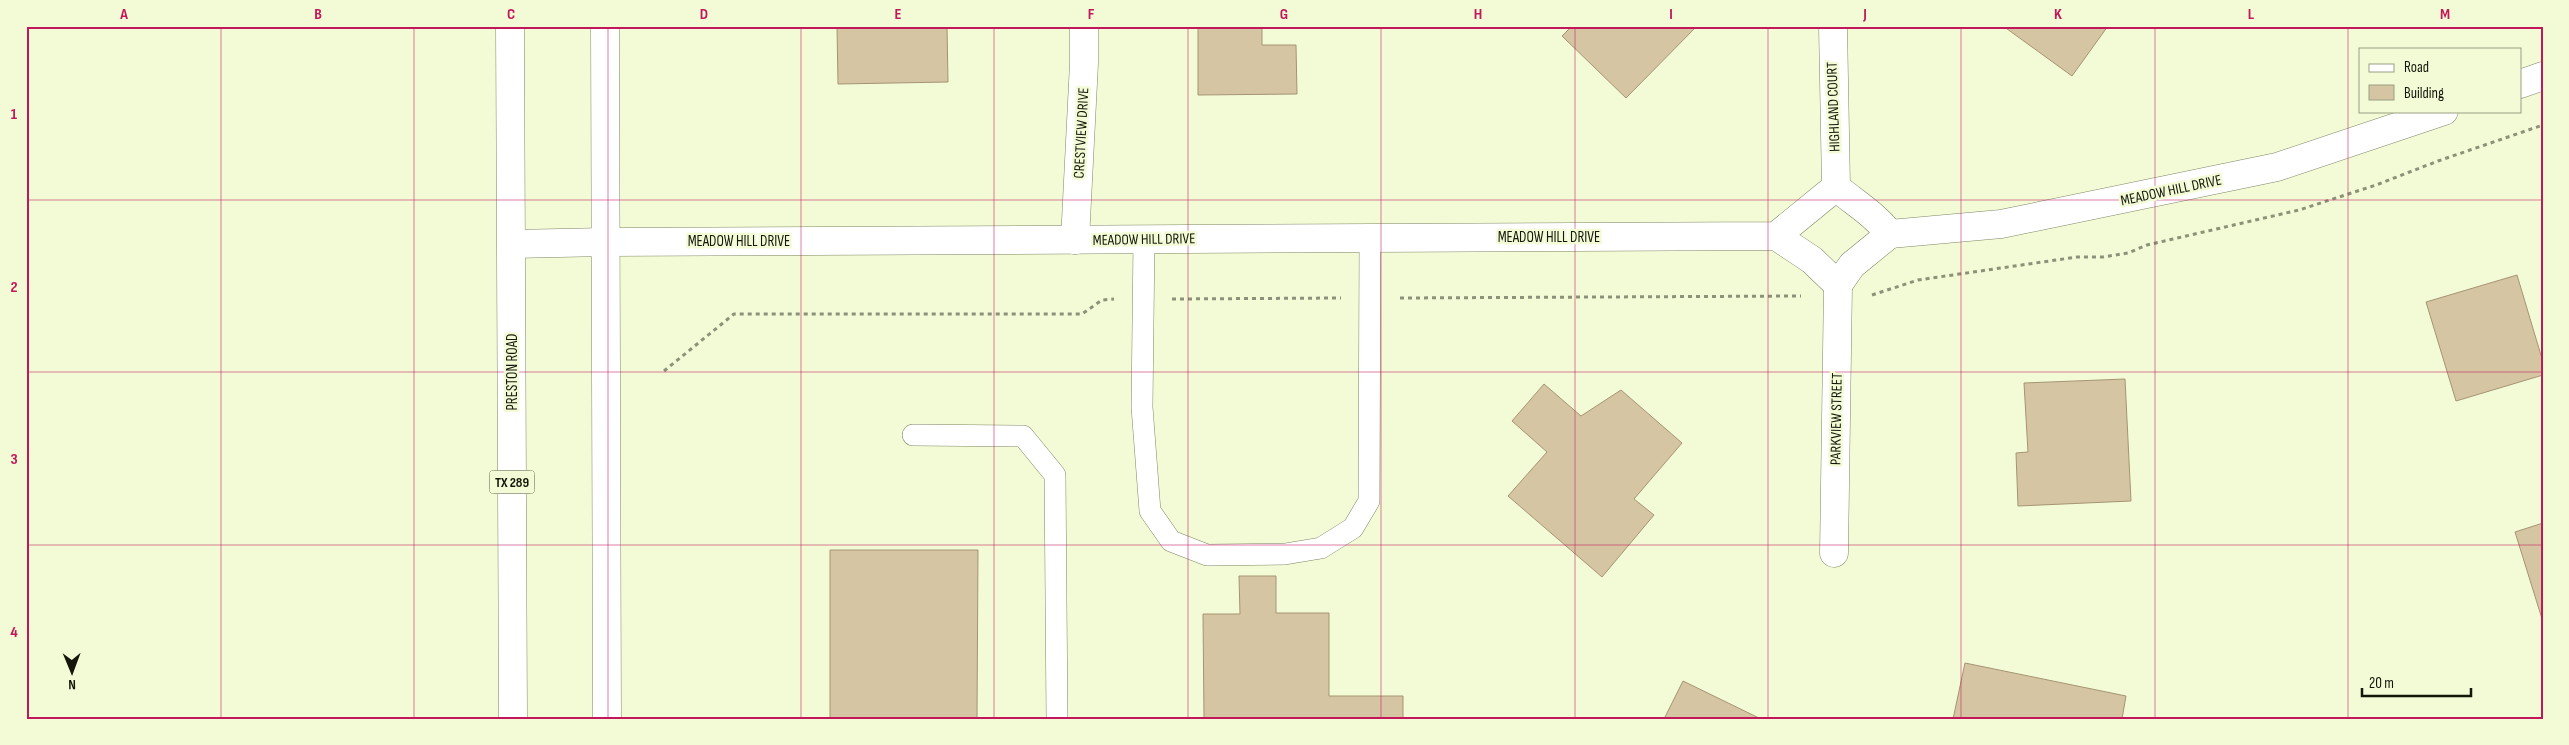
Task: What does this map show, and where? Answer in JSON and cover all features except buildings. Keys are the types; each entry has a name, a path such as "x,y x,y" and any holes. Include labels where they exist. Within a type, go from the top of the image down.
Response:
{"street":[{"name":"PRESTON ROAD","path":"510,26 513,719"},
{"path":"605,26 607,719"},
{"name":"CRESTVIEW DRIVE","path":"1075,240 1084,63 1084,26"},
{"name":"HIGHLAND COURT","path":"1833,26 1836,187"},
{"path":"2522,83 2543,76"},
{"name":"MEADOW HILL DRIVE","path":"1890,234 2001,224 2277,167 2441,112"},
{"path":"1836,187 1854,203 1873,214 1890,234 1852,265 1838,286 1812,260 1776,236 1836,187"},
{"name":"MEADOW HILL DRIVE","path":"512,244 1370,237 1776,236"},
{"name":"PARKVIEW STREET","path":"1834,553 1838,286"}],"lane":[{"path":"1144,239 1142,407 1150,511 1171,541 1207,555 1226,555 1285,554 1321,548 1353,528 1369,501 1370,237"},
{"path":"913,435 1023,436 1055,475 1057,719"}],"path":[{"path":"1866,296 1885,292 1918,280 2077,257 2103,257 2299,210 2376,185 2438,160 2543,125"},
{"path":"1402,298 1808,296"},
{"path":"1174,299 1340,298"},
{"path":"664,371 734,314 1082,314 1102,300"}]}
